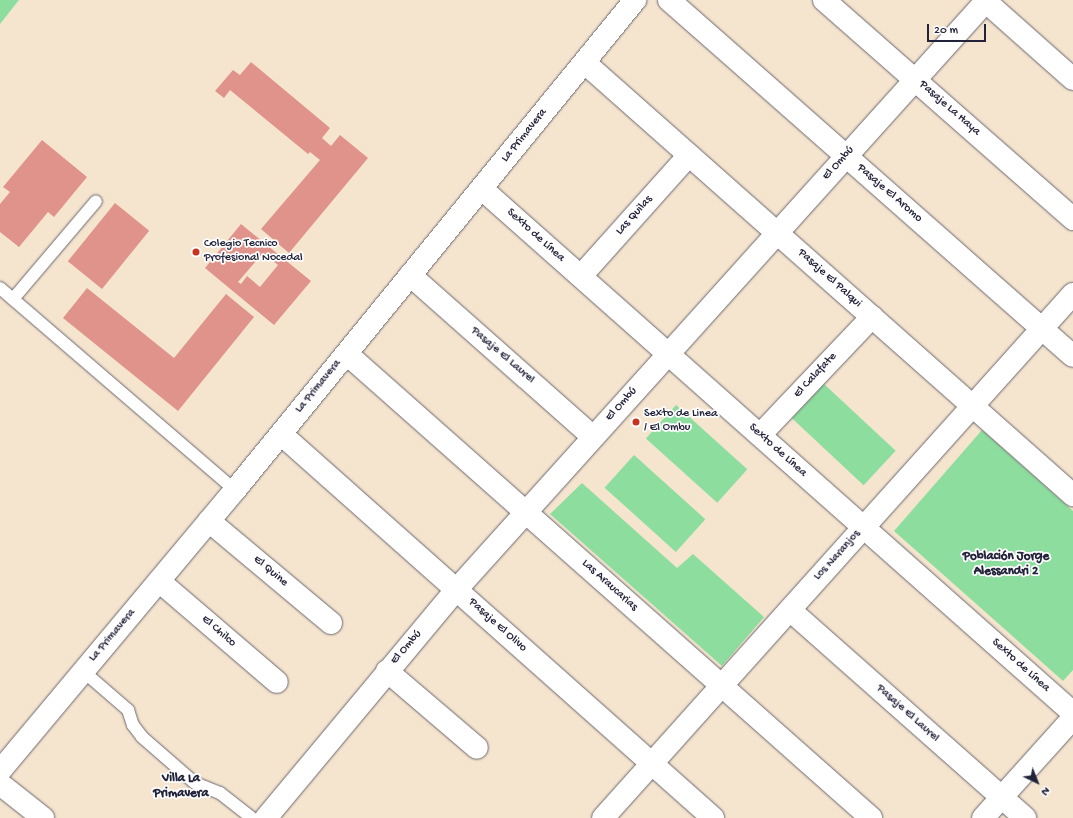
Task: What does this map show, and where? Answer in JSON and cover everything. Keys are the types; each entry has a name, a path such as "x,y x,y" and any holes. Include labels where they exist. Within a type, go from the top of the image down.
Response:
{"street":[{"name":"La Primavera","path":"0,771 235,490 635,0"},
{"name":"Pasaje El Aromo","path":"669,0 1073,356"},
{"name":"Pasaje La Haya","path":"824,0 1073,219"},
{"name":"El Ombú","path":"266,818 456,590 985,1"},
{"path":"985,1 1073,79"},
{"name":"Pasaje El Palqui","path":"584,62 1073,495"},
{"name":"Las Quilas","path":"581,276 689,155"},
{"name":"Sexto de Línea","path":"482,189 1073,713"},
{"name":"Pasaje El Laurel","path":"410,276 594,437"},
{"name":"Los Naranjos","path":"603,818 1073,294"},
{"name":"El Calafate","path":"760,435 872,317"},
{"name":"Las Araucarias","path":"347,354 871,818"},
{"name":"Pasaje El Olivo","path":"280,434 713,818"},
{"name":"El Quine","path":"209,521 331,623"},
{"name":"El Chilco","path":"159,581 277,682"},
{"name":"Pasaje El Laurel","path":"790,610 1025,818"},
{"path":"387,671 477,748"},
{"path":"983,818 1073,718"},
{"path":"0,784 43,818"}],"lane":[{"path":"13,299 96,201"},
{"path":"0,288 235,490"},
{"path":"84,671 128,710 137,732 195,783 220,793 252,818"}],"green space":[{"path":"0,0 19,0 0,24"},
{"path":"824,384 896,451 864,485 792,418"},
{"path":"676,405 747,469 717,503 646,438"},
{"path":"982,430 1073,511 1073,670 1063,681 894,531"},
{"path":"634,455 705,519 676,552 605,488"},
{"path":"582,483 677,568 693,554 764,617 722,666 550,514"}],"building":[{"path":"251,62 330,128 322,138 331,146 340,135 368,158 289,253 261,229 320,160 310,152 308,154 230,90 224,98 215,91 233,70 240,75"},
{"path":"42,140 87,177 54,217 48,212 19,247 0,232 0,204 10,192 3,187"},
{"path":"115,203 149,231 102,289 68,261"},
{"path":"241,224 311,281 274,325 205,268","holes":["263,253 278,265 260,287 247,276 241,284 238,282"]},
{"path":"87,288 174,358 226,294 254,317 178,411 63,318"}],"place":[{"name":"Colegio Tecnico Profesional Nocedal","path":"196,252"},
{"name":"Sexto de Linea / El Ombu","path":"636,422"}],"district":[{"name":"Población Jorge Alessandri 2","path":"1006,566"},
{"name":"Villa La Primavera","path":"181,788"}]}
